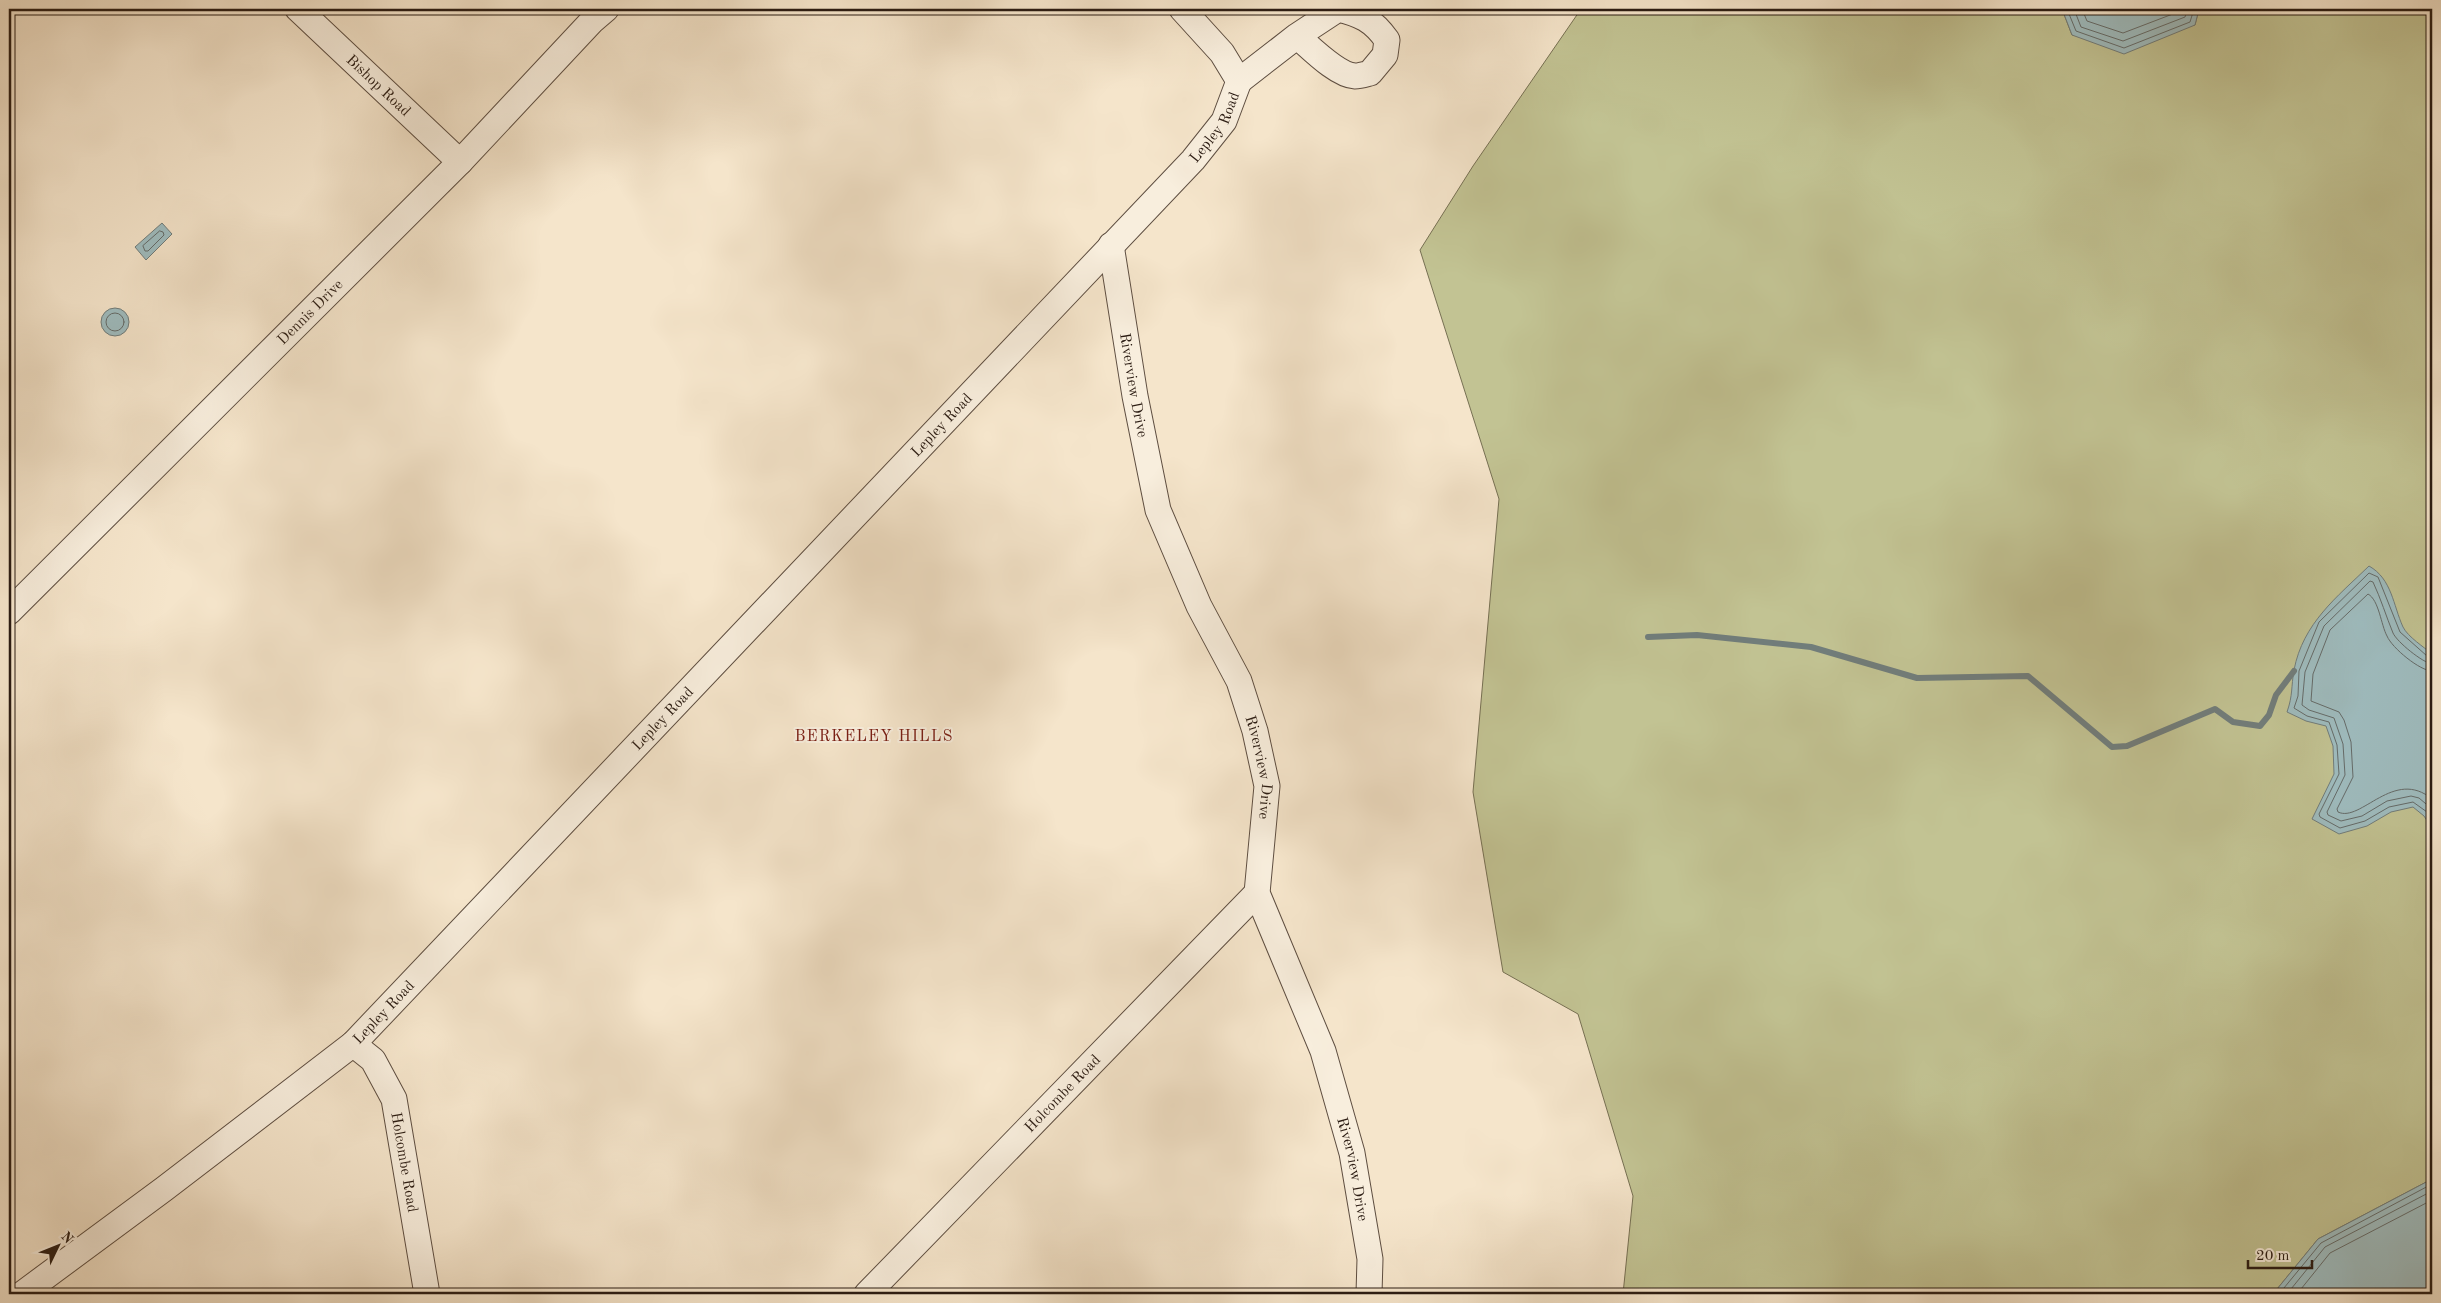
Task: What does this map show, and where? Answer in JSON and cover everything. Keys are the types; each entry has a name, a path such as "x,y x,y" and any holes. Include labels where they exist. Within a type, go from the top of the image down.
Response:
{"street":[{"name":"Bishop Road","path":"298,9 460,162"},
{"name":"Dennis Drive","path":"9,612 460,162 592,21 606,9"},
{"path":"1182,9 1222,53 1239,81 1297,36"},
{"name":"Lepley Road","path":"22,1294 164,1189 353,1044 1193,160 1224,121 1239,81"},
{"name":"Riverview Drive","path":"1111,245 1135,396 1158,510 1199,606 1239,681 1255,732 1267,786 1257,893 1323,1051 1352,1153 1370,1259 1369,1294"},
{"name":"Holcombe Road","path":"867,1294 1257,893"},
{"name":"Holcombe Road","path":"353,1044 373,1060 394,1099 427,1294"}],"green space":[{"path":"1581,9 2062,9 2072,35 2195,25 2199,9 2357,9 2391,11 2400,9 2432,9 2432,1179 2318,1239 2273,1294 1623,1294 1633,1196 1578,1014 1503,972 1473,792 1499,499 1420,250 1473,166"}],"water":[{"path":"2062,9 2199,9 2195,25 2124,54 2072,35"},
{"path":"162,223 172,234 146,260 135,247"},
{"path":"115,308 125,312 129,322 125,332 115,336 105,332 101,322 105,312"},
{"path":"2369,566 2377,571 2387,585 2405,631 2432,654 2432,828 2424,816 2413,807 2391,812 2367,826 2339,834 2312,819 2334,774 2333,746 2326,726 2306,721 2287,712 2298,653 2305,638 2323,612"},
{"path":"2432,1179 2432,1294 2273,1294 2318,1239"}],"waterway":[{"path":"1648,637 1697,635 1811,647 1917,678 2028,676 2112,747 2127,746 2215,709 2233,722 2260,726 2269,715 2276,695 2294,671"}],"district":[{"name":"BERKELEY HILLS","path":"874,735"}]}
